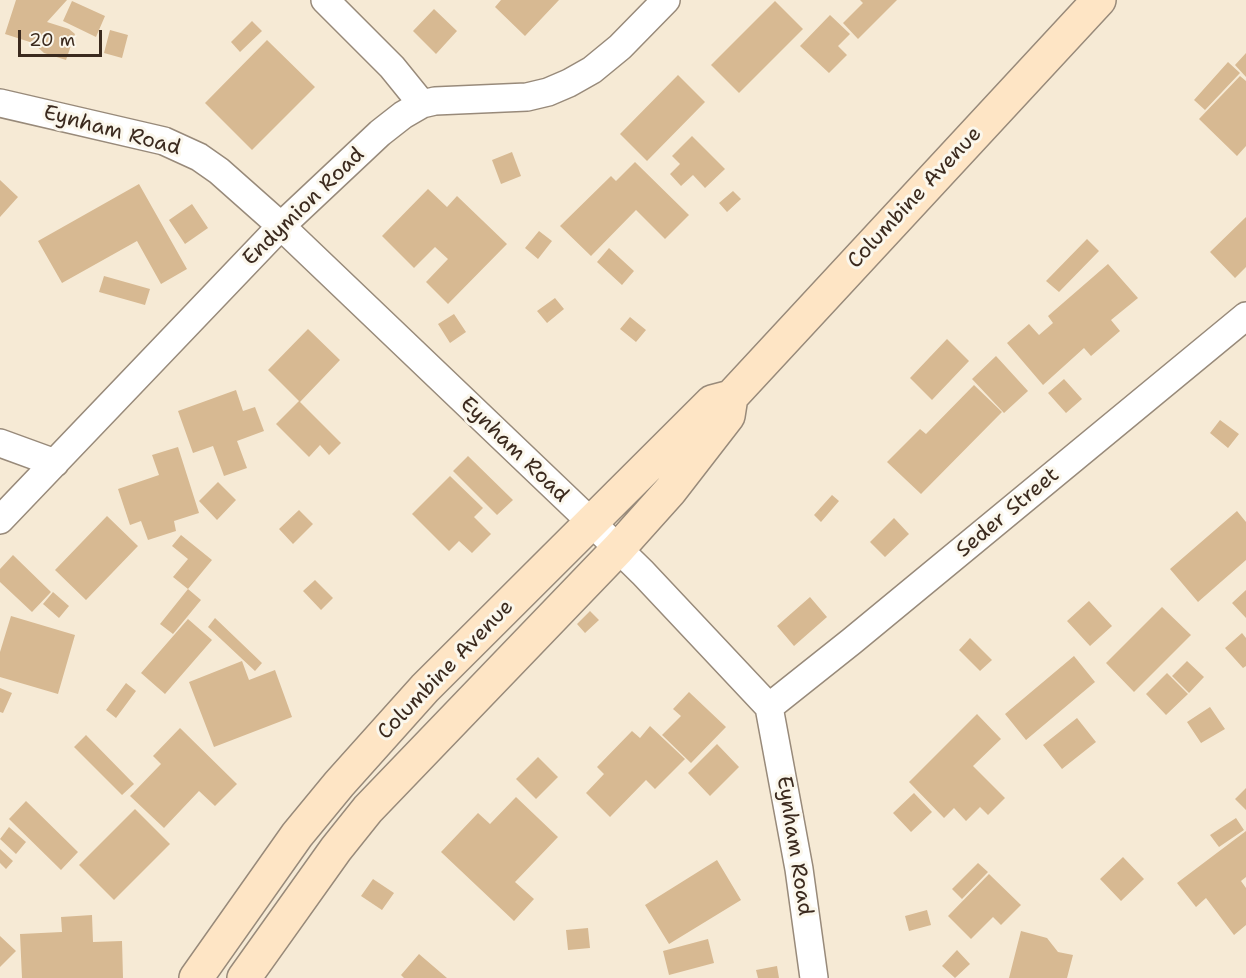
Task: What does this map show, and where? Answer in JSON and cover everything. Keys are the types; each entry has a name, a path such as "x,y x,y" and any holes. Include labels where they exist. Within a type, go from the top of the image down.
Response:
{"main road":[{"name":"Columbine Avenue","path":"244,978 336,849 368,809 618,549 670,491 728,416 731,398 1099,0"},
{"name":"Columbine Avenue","path":"196,978 297,834 425,688 712,402 731,398"},
{"path":"339,784 368,809"}],"street":[{"path":"325,0 392,67 422,104"},
{"name":"Endymion Road","path":"0,520 281,226 380,133 422,104 435,101 527,98 559,88 592,70 620,47 666,0"},
{"name":"Eynham Road","path":"0,103 140,134 182,148 219,171 281,226 592,523 770,707 799,869 814,978"},
{"name":"Seder Street","path":"770,707 1246,316"},
{"path":"0,443 56,463"}],"building":[{"path":"16,0 67,0 47,22 69,29 75,34 66,60 44,53 33,43 5,34"},
{"path":"501,0 559,0 525,36 495,7"},
{"path":"860,0 897,0 858,39 843,23 863,3"},
{"path":"72,1 105,16 96,37 63,21"},
{"path":"775,1 803,29 739,93 711,65"},
{"path":"434,9 457,31 436,54 413,31"},
{"path":"830,15 850,34 838,46 847,55 829,73 800,46"},
{"path":"252,21 262,31 240,52 231,42"},
{"path":"110,30 128,35 122,58 104,53"},
{"path":"267,40 315,87 252,150 205,103"},
{"path":"1246,53 1246,77 1235,65"},
{"path":"1228,62 1240,73 1205,110 1194,100"},
{"path":"678,75 705,102 647,161 620,134"},
{"path":"1240,76 1246,81 1246,146 1237,156 1199,119"},
{"path":"692,136 725,169 705,188 693,175 681,186 670,174 680,164 672,156"},
{"path":"512,152 521,176 501,184 492,160"},
{"path":"635,162 689,215 665,239 636,210 591,256 560,226 611,176 616,181"},
{"path":"0,180 18,197 0,217"},
{"path":"139,184 187,269 161,284 137,241 62,283 38,241"},
{"path":"428,189 447,207 457,196 507,244 448,304 426,282 448,259 435,247 414,268 382,236"},
{"path":"733,191 741,199 727,212 719,203"},
{"path":"192,204 208,228 185,244 169,220"},
{"path":"1246,217 1246,267 1235,278 1210,252"},
{"path":"539,231 552,241 538,259 525,248"},
{"path":"1087,239 1099,251 1059,292 1046,281"},
{"path":"609,248 634,271 622,285 597,262"},
{"path":"1108,264 1138,298 1111,320 1120,331 1091,356 1084,348 1043,385 1007,343 1029,324 1039,335 1053,323 1048,316"},
{"path":"104,276 150,289 145,305 99,292"},
{"path":"555,298 564,309 547,323 537,311"},
{"path":"454,314 466,332 450,343 438,324"},
{"path":"630,317 646,330 636,342 620,329"},
{"path":"308,329 340,360 300,402 268,370"},
{"path":"947,339 969,361 932,400 910,378"},
{"path":"996,356 1028,391 1004,413 972,379"},
{"path":"1064,379 1082,399 1066,413 1048,393"},
{"path":"974,385 1002,412 921,494 887,462 920,429 926,434"},
{"path":"236,390 243,411 255,407 264,431 237,441 247,468 224,476 213,446 193,453 178,411"},
{"path":"299,401 341,443 329,455 320,445 309,457 276,424"},
{"path":"1220,420 1239,434 1228,448 1210,433"},
{"path":"178,447 199,513 174,521 176,531 148,540 141,521 130,525 118,489 159,475 152,455"},
{"path":"468,456 513,500 497,515 453,471"},
{"path":"450,476 483,508 474,517 491,534 472,553 459,541 449,551 412,514"},
{"path":"218,482 236,500 217,520 199,501"},
{"path":"832,495 839,501 821,522 814,515"},
{"path":"299,510 313,524 293,544 279,529"},
{"path":"1237,511 1246,522 1246,560 1198,602 1170,569"},
{"path":"107,516 138,546 86,600 55,570"},
{"path":"894,518 909,534 885,557 870,542"},
{"path":"181,535 212,560 188,589 173,577 188,559 172,546"},
{"path":"13,555 51,592 32,612 0,582 0,569"},
{"path":"315,580 333,598 321,610 303,591"},
{"path":"188,589 201,600 173,634 160,624"},
{"path":"1246,590 1246,618 1232,603"},
{"path":"53,592 69,606 59,618 43,604"},
{"path":"810,597 827,617 794,646 777,626"},
{"path":"1089,601 1112,626 1090,646 1067,621"},
{"path":"1162,607 1191,635 1134,692 1106,663"},
{"path":"590,611 599,620 585,633 577,624"},
{"path":"11,616 75,635 58,694 0,677 0,652"},
{"path":"215,618 262,663 255,671 208,627"},
{"path":"188,619 212,640 165,694 141,673"},
{"path":"1242,633 1246,638 1246,666 1243,668 1225,648"},
{"path":"970,638 992,660 980,671 959,650"},
{"path":"1074,656 1095,682 1026,740 1005,714"},
{"path":"242,661 249,680 275,670 292,717 214,747 189,682"},
{"path":"1187,661 1204,677 1189,693 1172,676"},
{"path":"1167,673 1188,694 1166,715 1146,694"},
{"path":"126,683 136,691 116,718 106,710"},
{"path":"0,688 12,693 3,713 0,712"},
{"path":"689,692 726,727 691,763 662,735 681,716 673,709"},
{"path":"1210,707 1225,729 1201,743 1187,722"},
{"path":"977,714 1001,739 973,766 1005,798 988,815 980,807 966,821 954,808 944,818 909,782"},
{"path":"1077,718 1096,742 1062,769 1043,745"},
{"path":"650,726 685,759 655,789 646,780 610,817 586,793 604,774 597,767 632,731 640,738"},
{"path":"180,728 237,784 215,806 199,791 164,828 130,796 161,764 153,756"},
{"path":"86,735 134,784 122,795 74,747"},
{"path":"717,744 739,767 710,796 688,773"},
{"path":"538,757 558,777 536,799 516,779"},
{"path":"1246,788 1246,810 1235,799"},
{"path":"914,793 932,812 911,832 893,813"},
{"path":"516,797 558,837 515,882 534,899 514,921 441,852 478,813 490,824"},
{"path":"26,801 78,852 61,870 9,819"},
{"path":"135,809 170,844 114,900 79,865"},
{"path":"1236,818 1244,830 1219,847 1210,835"},
{"path":"9,827 26,842 16,854 0,839"},
{"path":"1246,831 1246,877 1241,881 1246,888 1246,925 1234,935 1206,898 1196,907 1177,883"},
{"path":"0,849 13,861 6,869 0,863"},
{"path":"1123,857 1144,879 1121,901 1100,879"},
{"path":"717,860 741,900 669,944 645,905"},
{"path":"978,863 988,872 962,899 952,889"},
{"path":"989,874 1021,905 1001,925 993,917 971,939 948,916"},
{"path":"373,879 394,893 382,910 361,896"},
{"path":"927,910 931,925 909,931 905,916"},
{"path":"92,915 93,942 122,941 123,978 22,978 20,934 62,932 61,917"},
{"path":"588,928 590,948 568,950 566,930"},
{"path":"1021,931 1047,938 1058,952 1073,955 1067,978 1009,978"},
{"path":"0,936 16,951 0,967"},
{"path":"708,939 714,963 669,975 663,951"},
{"path":"957,950 970,964 955,978 942,966"},
{"path":"419,954 447,978 404,978 401,975"},
{"path":"777,966 779,978 758,978 756,970"}]}
